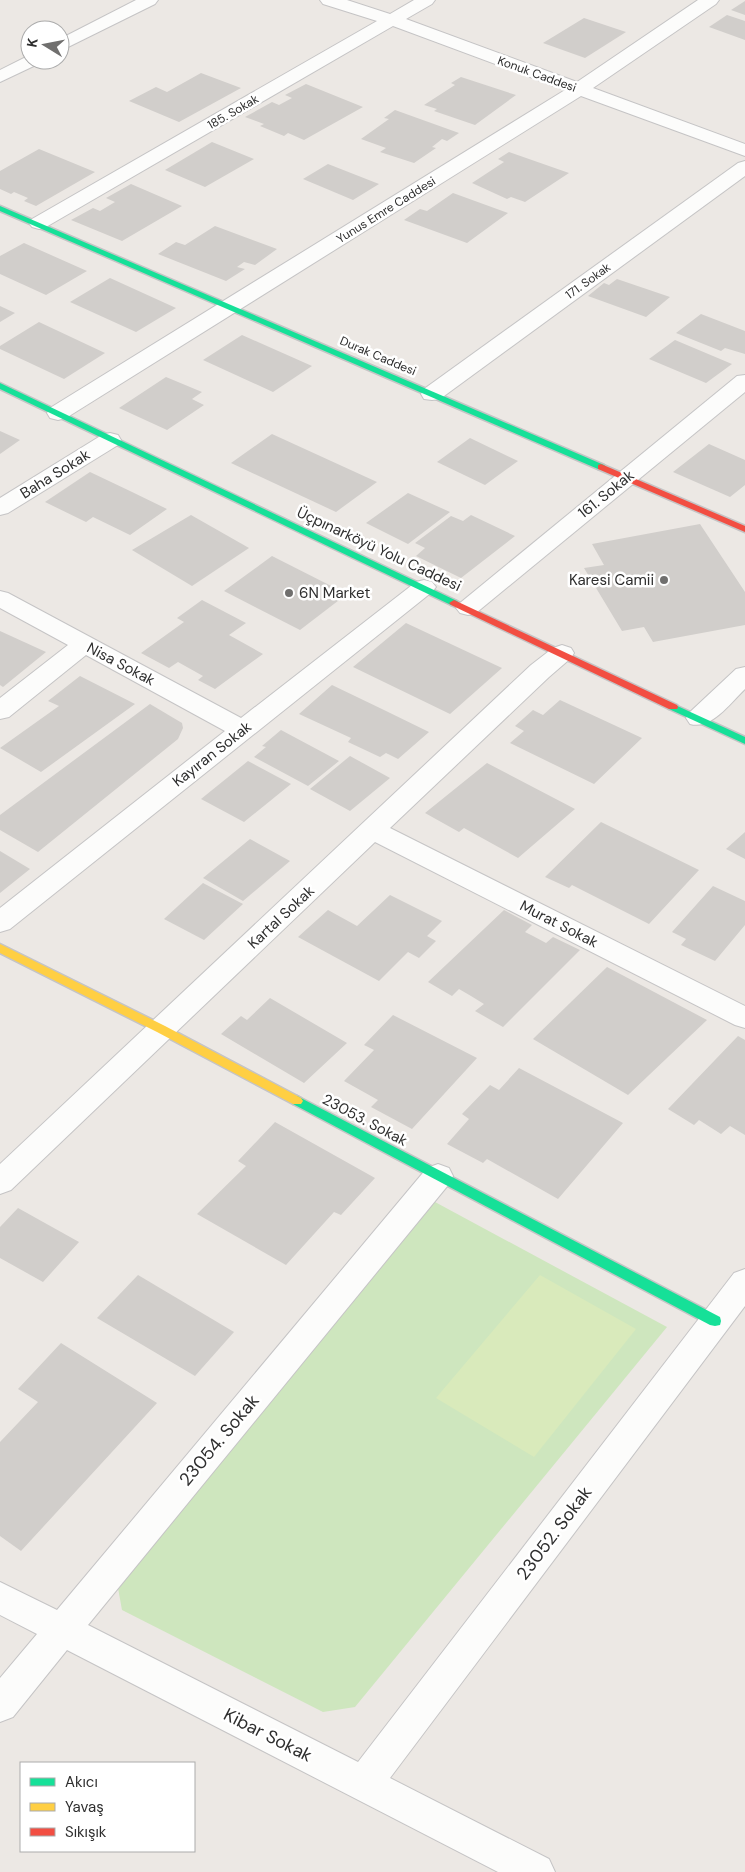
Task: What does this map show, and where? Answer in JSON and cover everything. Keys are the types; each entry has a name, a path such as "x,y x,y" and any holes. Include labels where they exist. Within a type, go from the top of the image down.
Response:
{"street":[{"path":"70,41 149,0"},
{"name":"Konuk Caddesi","path":"329,0 392,20 745,150"},
{"name":"185. Sokak","path":"39,224 426,0"},
{"name":"Yunus Emre Caddesi","path":"58,413 579,89 710,0"},
{"path":"0,77 20,66"},
{"name":"171. Sokak","path":"432,394 745,167"},
{"name":"Durak Caddesi","path":"0,208 745,529"},
{"name":"161. Sokak","path":"468,608 745,381"},
{"name":"Üçpınarköyü Yolu Caddesi","path":"0,386 745,741"},
{"name":"Baha Sokak","path":"0,508 110,440"},
{"name":"Kayıran Sokak","path":"0,922 424,587"},
{"name":"Nisa Sokak","path":"0,598 242,730"},
{"path":"0,712 85,644"},
{"name":"Kartal Sokak","path":"0,1182 562,653"},
{"path":"699,718 745,675"},
{"name":"Murat Sokak","path":"372,830 745,1018"},
{"name":"23053. Sokak","path":"0,948 161,1029 715,1321"},
{"name":"23054. Sokak","path":"0,1705 438,1176"},
{"name":"23052. Sokak","path":"363,1784 745,1282"},
{"name":"Kibar Sokak","path":"0,1598 536,1872"}],"green space":[{"path":"435,1202 667,1327 355,1707 323,1712 122,1610 118,1588"},
{"path":"540,1275 636,1329 534,1457 436,1398"}],"building":[{"path":"745,1 745,15 731,10"},
{"path":"727,15 745,21 745,40 709,27"},
{"path":"584,18 626,32 585,58 543,43"},
{"path":"201,73 241,88 179,122 129,101 156,87 167,92"},
{"path":"461,77 516,95 475,125 434,111 437,109 424,105 455,85 451,83"},
{"path":"306,84 363,107 304,140 288,133 284,136 260,126 264,124 245,117 272,102 279,105 292,98 285,95"},
{"path":"395,110 459,133 447,141 442,139 432,147 436,148 414,163 380,152 386,148 361,139 389,119 384,118"},
{"path":"212,142 254,159 205,187 165,170"},
{"path":"39,149 95,172 36,206 24,201 28,198 0,189 0,171"},
{"path":"509,152 569,173 525,202 511,197 507,199 472,183 504,162 498,159"},
{"path":"328,164 379,184 353,200 303,179"},
{"path":"131,184 182,206 122,241 71,220 93,208 100,211 115,202 106,198"},
{"path":"453,193 508,213 467,243 404,220 420,209 427,211"},
{"path":"215,226 277,249 255,265 244,262 237,267 245,269 226,281 158,254 176,242 185,245"},
{"path":"24,243 87,271 46,295 0,274 0,256"},
{"path":"110,278 176,308 136,332 70,302"},
{"path":"617,279 670,297 646,317 588,296 604,283 609,285"},
{"path":"0,306 15,313 0,322"},
{"path":"701,314 745,331 745,354 725,348 721,351 676,333"},
{"path":"39,322 105,353 64,379 0,349 0,346"},
{"path":"242,335 312,366 273,392 203,360"},
{"path":"675,340 732,364 706,383 649,359"},
{"path":"166,377 202,392 192,399 204,405 167,430 119,408"},
{"path":"0,431 20,440 0,454"},
{"path":"272,434 377,482 336,512 231,463"},
{"path":"470,438 518,461 485,485 437,462"},
{"path":"709,444 745,460 745,485 730,497 673,472"},
{"path":"90,472 167,509 130,535 93,517 86,522 45,502"},
{"path":"408,493 450,512 408,544 366,523"},
{"path":"191,515 249,548 192,586 132,550"},
{"path":"471,515 515,536 461,578 416,556 425,548 415,543 451,516 463,521"},
{"name":"Karesi Camii","path":"700,524 745,592 745,625 653,642 644,627 622,631 584,568 604,565 592,544"},
{"path":"272,556 347,594 300,630 224,591"},
{"path":"202,600 246,623 229,635 263,654 215,689 198,680 203,676 178,662 169,668 141,653 184,622 177,618"},
{"path":"406,623 502,668 450,714 353,667"},
{"path":"0,631 46,652 3,687 0,685"},
{"path":"80,676 135,704 41,772 0,748 59,706 48,701"},
{"path":"332,685 429,732 398,759 386,753 380,757 348,742 351,738 299,714"},
{"path":"560,700 642,738 594,784 510,743 524,731 515,726 533,710 543,715"},
{"path":"150,704 182,723 183,728 178,739 38,852 0,830 0,815"},
{"path":"281,730 339,761 308,786 254,757 266,747 262,746"},
{"path":"350,756 390,778 350,811 310,789"},
{"path":"248,761 291,784 244,822 201,799"},
{"path":"487,763 575,809 518,858 464,828 459,832 425,813"},
{"path":"601,822 699,870 649,924 572,885 569,888 545,877"},
{"path":"745,832 745,859 726,849"},
{"path":"250,839 290,861 243,901 203,878"},
{"path":"0,851 30,869 0,893"},
{"path":"203,883 243,904 204,940 164,919"},
{"path":"713,886 745,901 745,925 715,961 681,945 686,939 672,932"},
{"path":"390,895 442,921 427,936 436,941 419,958 408,952 379,981 298,937 328,910 357,926"},
{"path":"504,910 532,925 525,932 546,943 553,937 580,950 503,1027 475,1011 484,1004 471,996 459,989 452,996 428,982"},
{"path":"607,967 707,1020 628,1095 533,1039"},
{"path":"270,998 347,1043 304,1083 221,1034 241,1016 247,1020"},
{"path":"393,1015 477,1058 412,1129 371,1107 378,1100 344,1081 374,1050 364,1045"},
{"path":"738,1036 745,1040 745,1135 730,1126 721,1134 699,1120 694,1125 668,1109"},
{"path":"519,1068 623,1123 558,1199 487,1159 483,1163 447,1144 469,1119 462,1114 490,1085 499,1090"},
{"path":"275,1122 375,1178 341,1215 334,1212 286,1265 197,1214 246,1166 238,1161"},
{"path":"18,1208 79,1242 43,1282 0,1258 0,1227"},
{"path":"138,1275 234,1332 195,1376 97,1318"},
{"path":"61,1343 157,1403 21,1551 0,1536 0,1442 38,1402 18,1389"}],"traffic: fast":[{"path":"0,208 601,467"},
{"path":"0,386 454,603"},
{"path":"673,707 745,741"},
{"path":"297,1101 715,1321"}],"traffic: slow":[{"path":"0,948 161,1029 297,1101"}],"traffic: jam":[{"path":"601,467 745,529"},
{"path":"454,603 673,707"}],"place":[{"name":"Karesi Camii","path":"664,580"},
{"name":"6N Market","path":"289,593"}]}
